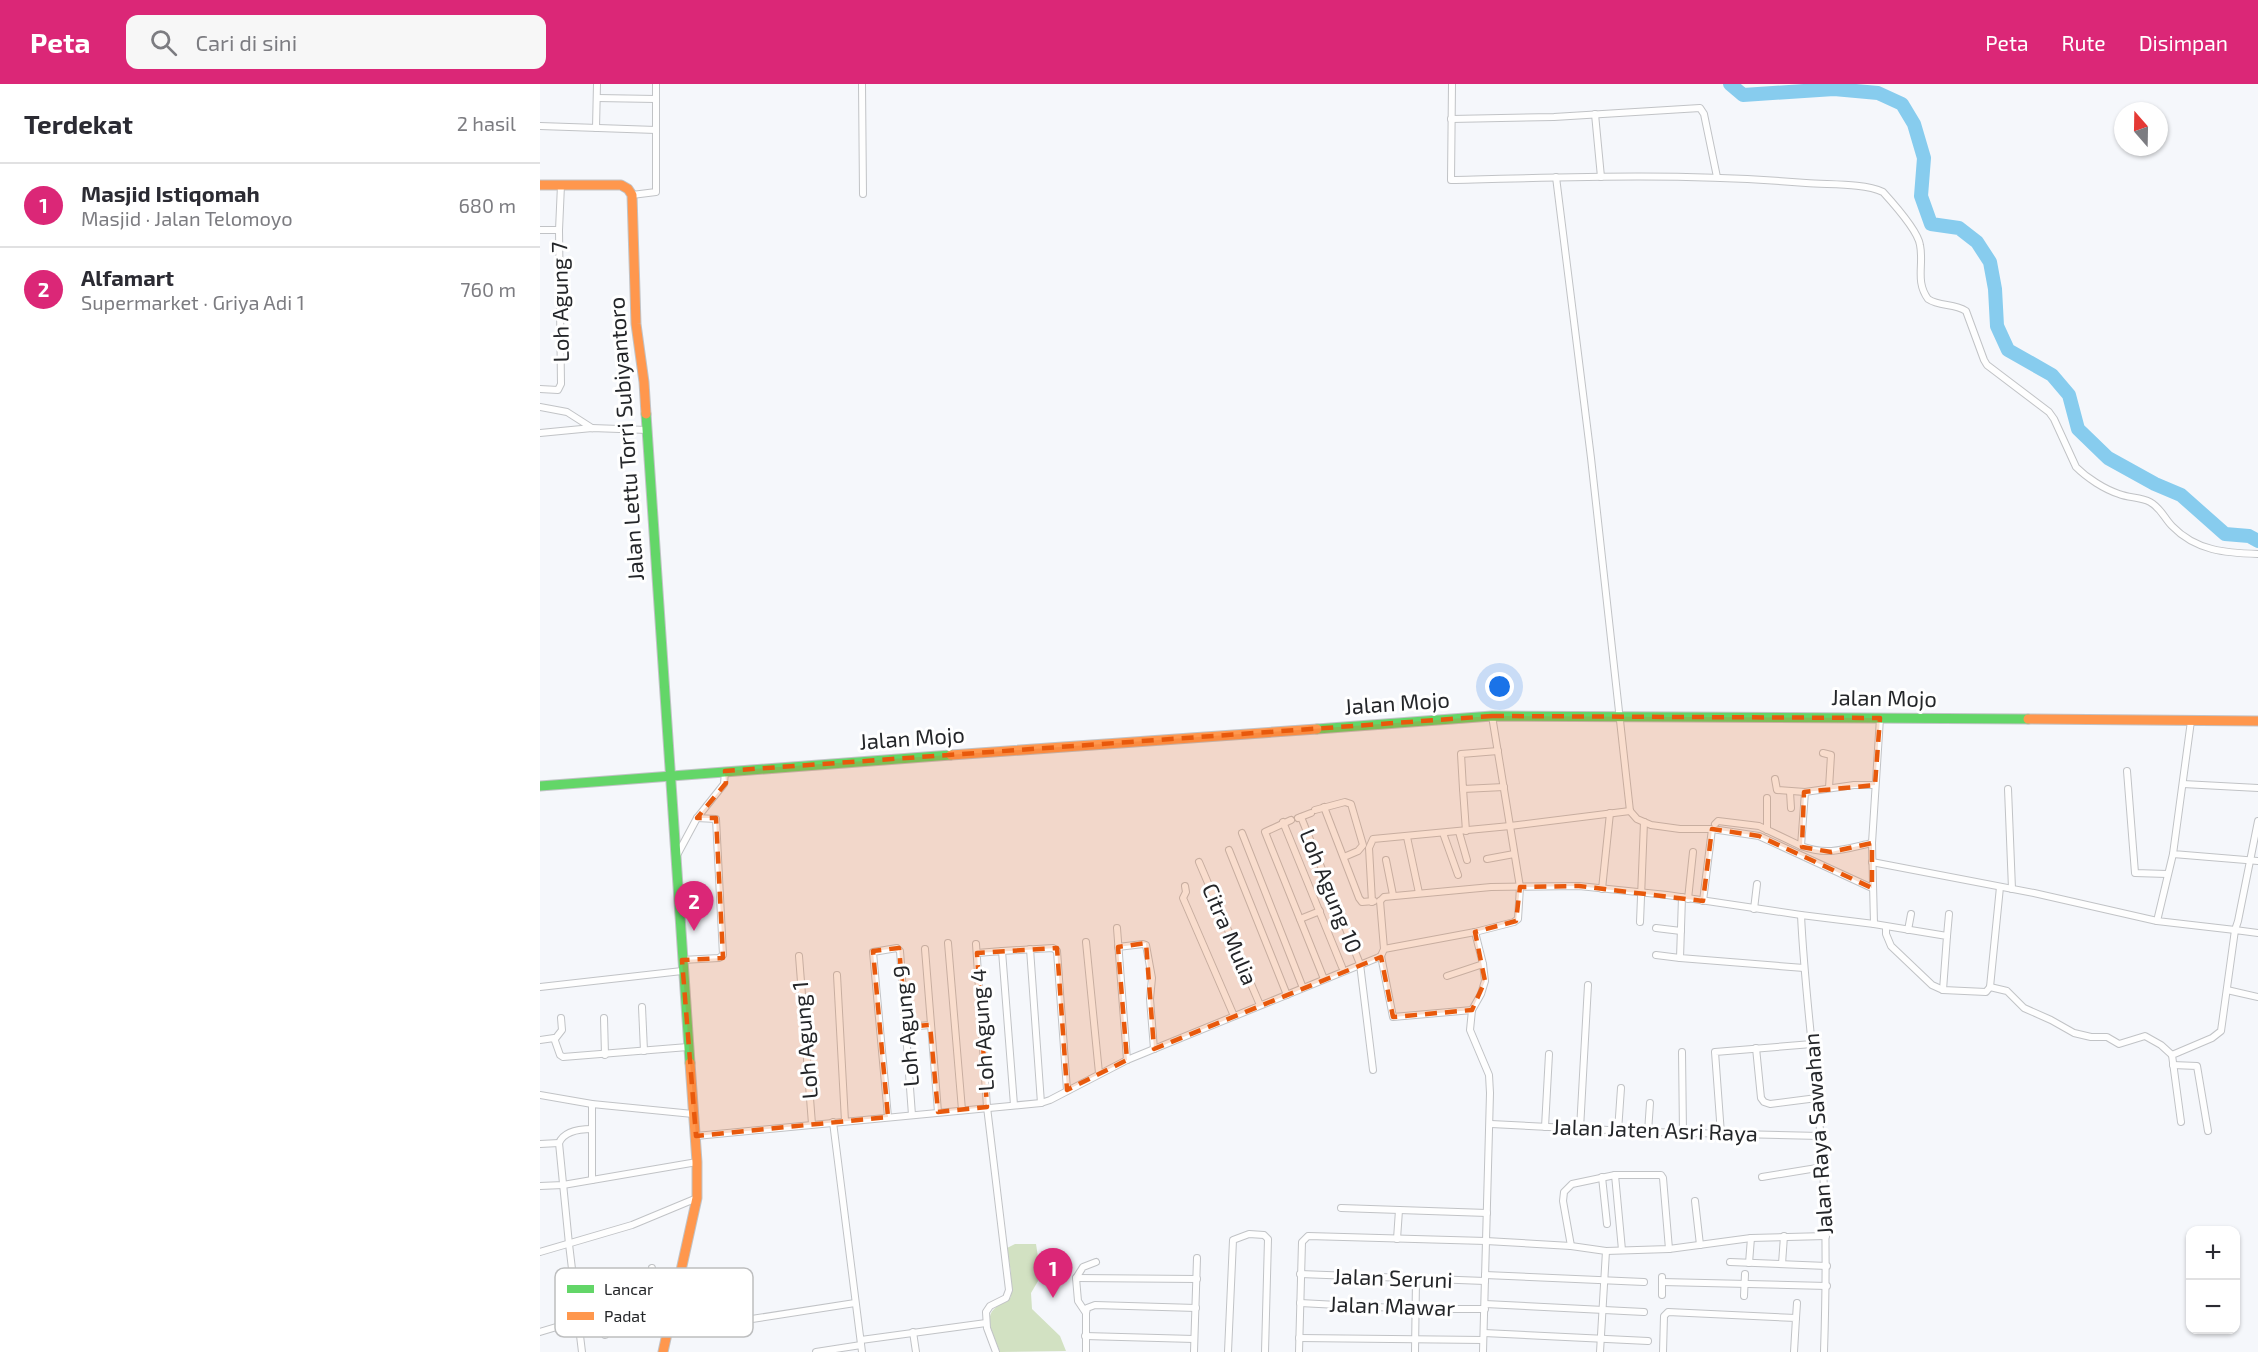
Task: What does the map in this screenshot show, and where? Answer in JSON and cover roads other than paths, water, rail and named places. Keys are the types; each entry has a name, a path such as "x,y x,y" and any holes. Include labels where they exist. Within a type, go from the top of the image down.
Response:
{"street":[{"path":"596,128 597,84"},
{"path":"540,185 621,185 632,195 656,192 656,84"},
{"path":"862,84 863,194"},
{"path":"1452,84 1451,180 1556,181 1601,177 1717,177 1855,187 1883,192 1918,239 1921,254 1920,282 1928,299 1965,311 1987,365 2049,412 2055,419 2076,467 2081,473 2118,494 2147,500 2156,505 2172,526 2197,545 2213,551 2258,554"},
{"path":"597,98 656,99"},
{"path":"1451,119 1700,108 1704,114 1717,177"},
{"path":"1595,114 1601,177"},
{"path":"540,126 656,130"},
{"path":"1556,181 1591,458 1630,811 1637,819 1644,822 1680,829 1714,828 1759,836 1872,885"},
{"name":"Loh Agung 7","path":"540,388 558,390 561,384 559,230 561,185"},
{"name":"Jalan Lettu Torri Subiyantoro","path":"632,195 636,324 644,382 682,971 696,1137 697,1198 682,1268"},
{"name":"Loh Agung 7","path":"540,230 559,230"},
{"path":"540,407 567,412 592,428"},
{"path":"540,433 592,428 647,430"},
{"path":"1384,949 1475,932 1516,921 1520,907 1520,887 1492,716"},
{"name":"Jalan Mojo","path":"540,786 669,775 725,775 1492,716 2258,721"},
{"path":"1880,718 1872,843 1872,885 1880,925 1900,957 1932,985 1943,990 1986,992 1990,987 2000,887"},
{"path":"2157,921 2173,854 2191,721"},
{"path":"1467,860 1462,831 1461,754 1498,751"},
{"path":"1823,753 1831,755 1829,788"},
{"path":"2127,771 2134,873 2168,874"},
{"path":"676,857 697,818 724,784 725,775"},
{"path":"1775,778 1777,790 1790,792 1875,785"},
{"path":"2183,784 2258,788"},
{"path":"1463,789 1504,787"},
{"path":"2008,789 2012,889"},
{"path":"1790,792 1791,808"},
{"path":"1801,846 1805,792"},
{"path":"1767,798 1767,830"},
{"path":"1324,980 1265,832 1324,807 1345,802 1350,804 1363,845 1359,851 1344,857"},
{"path":"1324,807 1362,902 1380,901 1384,897 1393,895 1562,886 1641,892 1947,936"},
{"path":"1372,902 1369,848 1371,841 1376,838 1407,837 1630,811"},
{"path":"1602,889 1610,813"},
{"path":"682,960 719,958 723,955 716,819 697,818"},
{"path":"1292,820 1320,911 1342,967"},
{"name":"Loh Agung 10","path":"1292,820 1360,964 1373,1070"},
{"path":"2172,1055 2212,1038 2221,1031 2235,930 2254,861 2258,821"},
{"path":"1640,922 1644,822"},
{"path":"1703,901 1714,828 1718,822 1749,824 1814,851 1831,852 1872,843"},
{"path":"1242,833 1303,988"},
{"path":"1443,833 1458,875"},
{"path":"1407,837 1419,893"},
{"path":"1229,850 1287,995"},
{"path":"1680,957 1685,898 1693,852"},
{"path":"1487,859 1514,854"},
{"path":"2173,854 2254,861"},
{"path":"1386,860 1393,895"},
{"name":"Citra Mulia","path":"1199,862 1260,1005"},
{"path":"1872,862 2012,889 2157,921 2258,933"},
{"path":"1754,909 1757,884"},
{"path":"1185,886 1186,892 1183,898 1234,1016"},
{"path":"1380,901 1384,949 1381,956 1393,1017 1472,1010"},
{"path":"1300,919 1320,911"},
{"path":"1943,990 1949,914"},
{"name":"Jalan Raya Sawahan","path":"1801,915 1823,1167 1827,1266 1824,1352"},
{"path":"1908,930 1911,915"},
{"path":"1117,928 1127,1060"},
{"path":"1656,928 1681,931"},
{"path":"1475,932 1485,981 1472,1010 1469,1025 1471,1036 1489,1075 1491,1124 1483,1352"},
{"path":"1086,942 1099,1073"},
{"path":"948,943 962,1110"},
{"name":"Loh Agung 4","path":"976,944 987,1107 1009,1290 1006,1298 990,1306 986,1312 986,1323"},
{"path":"1118,947 1146,945 1152,978 1150,999 1154,1049"},
{"name":"Loh Agung 9","path":"888,1117 874,950 897,948 900,951 912,1115"},
{"path":"1002,951 1053,948 1057,951 1067,1090"},
{"path":"925,949 938,1112"},
{"path":"1030,949 1041,1103"},
{"name":"Loh Agung 4","path":"977,953 1002,951 1014,1105"},
{"path":"1656,955 1804,968"},
{"name":"Loh Agung 1","path":"799,956 812,1124"},
{"path":"696,1137 1041,1103 1127,1060 1381,956"},
{"path":"1447,976 1483,964"},
{"path":"540,987 682,971"},
{"path":"837,975 845,1121"},
{"path":"1580,1129 1588,985"},
{"path":"1990,987 2007,991 2024,1008 2074,1033 2107,1038 2119,1044 2145,1036 2155,1041 2172,1055 2181,1122"},
{"path":"2228,990 2258,997"},
{"path":"642,1007 644,1052"},
{"path":"555,1039 562,1030 561,1018"},
{"path":"604,1018 605,1055"},
{"path":"906,1027 930,1025"},
{"path":"555,1039 562,1057 688,1047"},
{"path":"540,1040 555,1039"},
{"path":"1721,1134 1715,1052 1812,1044"},
{"path":"1756,1048 1761,1098 1764,1102 1770,1104 1817,1098"},
{"path":"1682,1052 1683,1133"},
{"path":"1545,1127 1549,1054"},
{"path":"2173,1065 2197,1066 2208,1131"},
{"path":"1618,1131 1621,1088"},
{"path":"540,1095 592,1104 693,1114"},
{"path":"1648,1132 1650,1103"},
{"path":"592,1104 592,1180"},
{"path":"833,1122 861,1346"},
{"name":"Jalan Jaten Asri Raya","path":"1491,1124 1618,1131 1820,1136"},
{"path":"572,1268 559,1143 563,1137 576,1131 592,1130"},
{"path":"540,1144 559,1143"},
{"path":"540,1186 563,1185 697,1162"},
{"path":"1762,1178 1823,1167"},
{"path":"1615,1175 1622,1250"},
{"path":"1570,1246 1564,1192 1572,1184 1615,1175 1661,1175 1669,1249"},
{"path":"1602,1177 1607,1224"},
{"path":"540,1252 632,1225 697,1198"},
{"path":"1695,1201 1700,1245"},
{"path":"1341,1209 1487,1213"},
{"path":"1398,1210 1398,1239"},
{"path":"1228,1352 1233,1240 1254,1233 1264,1235 1268,1239 1266,1352"},
{"path":"1299,1352 1302,1242 1308,1236 1486,1241 1570,1246 1606,1251 1669,1249 1751,1238 1826,1236"},
{"path":"1782,1264 1784,1236"},
{"path":"1749,1263 1751,1238"},
{"path":"1600,1352 1606,1251"},
{"path":"1194,1352 1197,1258"},
{"path":"1086,1313 1078,1301 1076,1278 1083,1267 1095,1262"},
{"path":"1730,1262 1827,1266"},
{"path":"1744,1296 1745,1274"},
{"name":"Jalan Seruni","path":"1300,1275 1644,1282"},
{"path":"1076,1278 1197,1279"},
{"path":"1414,1352 1416,1279"},
{"path":"1662,1295 1662,1280 1744,1285 1827,1286"},
{"path":"753,1319 855,1303"},
{"name":"Jalan Mawar","path":"1300,1303 1414,1309 1485,1306 1644,1312"},
{"path":"1794,1352 1797,1303"},
{"path":"1086,1352 1086,1313 1088,1308 1095,1305 1196,1308"},
{"path":"1663,1352 1664,1316 1668,1312 1796,1318"},
{"path":"816,1352 861,1346 914,1332 986,1323 996,1352"},
{"path":"540,1332 555,1327"},
{"path":"914,1332 916,1352"},
{"path":"1085,1336 1194,1339"},
{"path":"1299,1338 1414,1340 1484,1336 1648,1341"},
{"path":"580,1337 582,1352"},
{"name":"Jalan Lettu Torri Subiyantoro","path":"663,1352 667,1337"}],"waterway":[{"path":"1730,84 1743,95 1834,89 1878,93 1902,104 1914,124 1924,158 1921,196 1931,224 1959,228 1977,242 1990,262 1995,289 1997,326 2008,350 2052,375 2069,395 2078,429 2108,458 2155,484 2181,495 2225,534 2249,536 2258,541"}],"place":[{"name":"Alfamart","path":"694,931"},
{"name":"Masjid Istiqomah","path":"1053,1298"}]}
